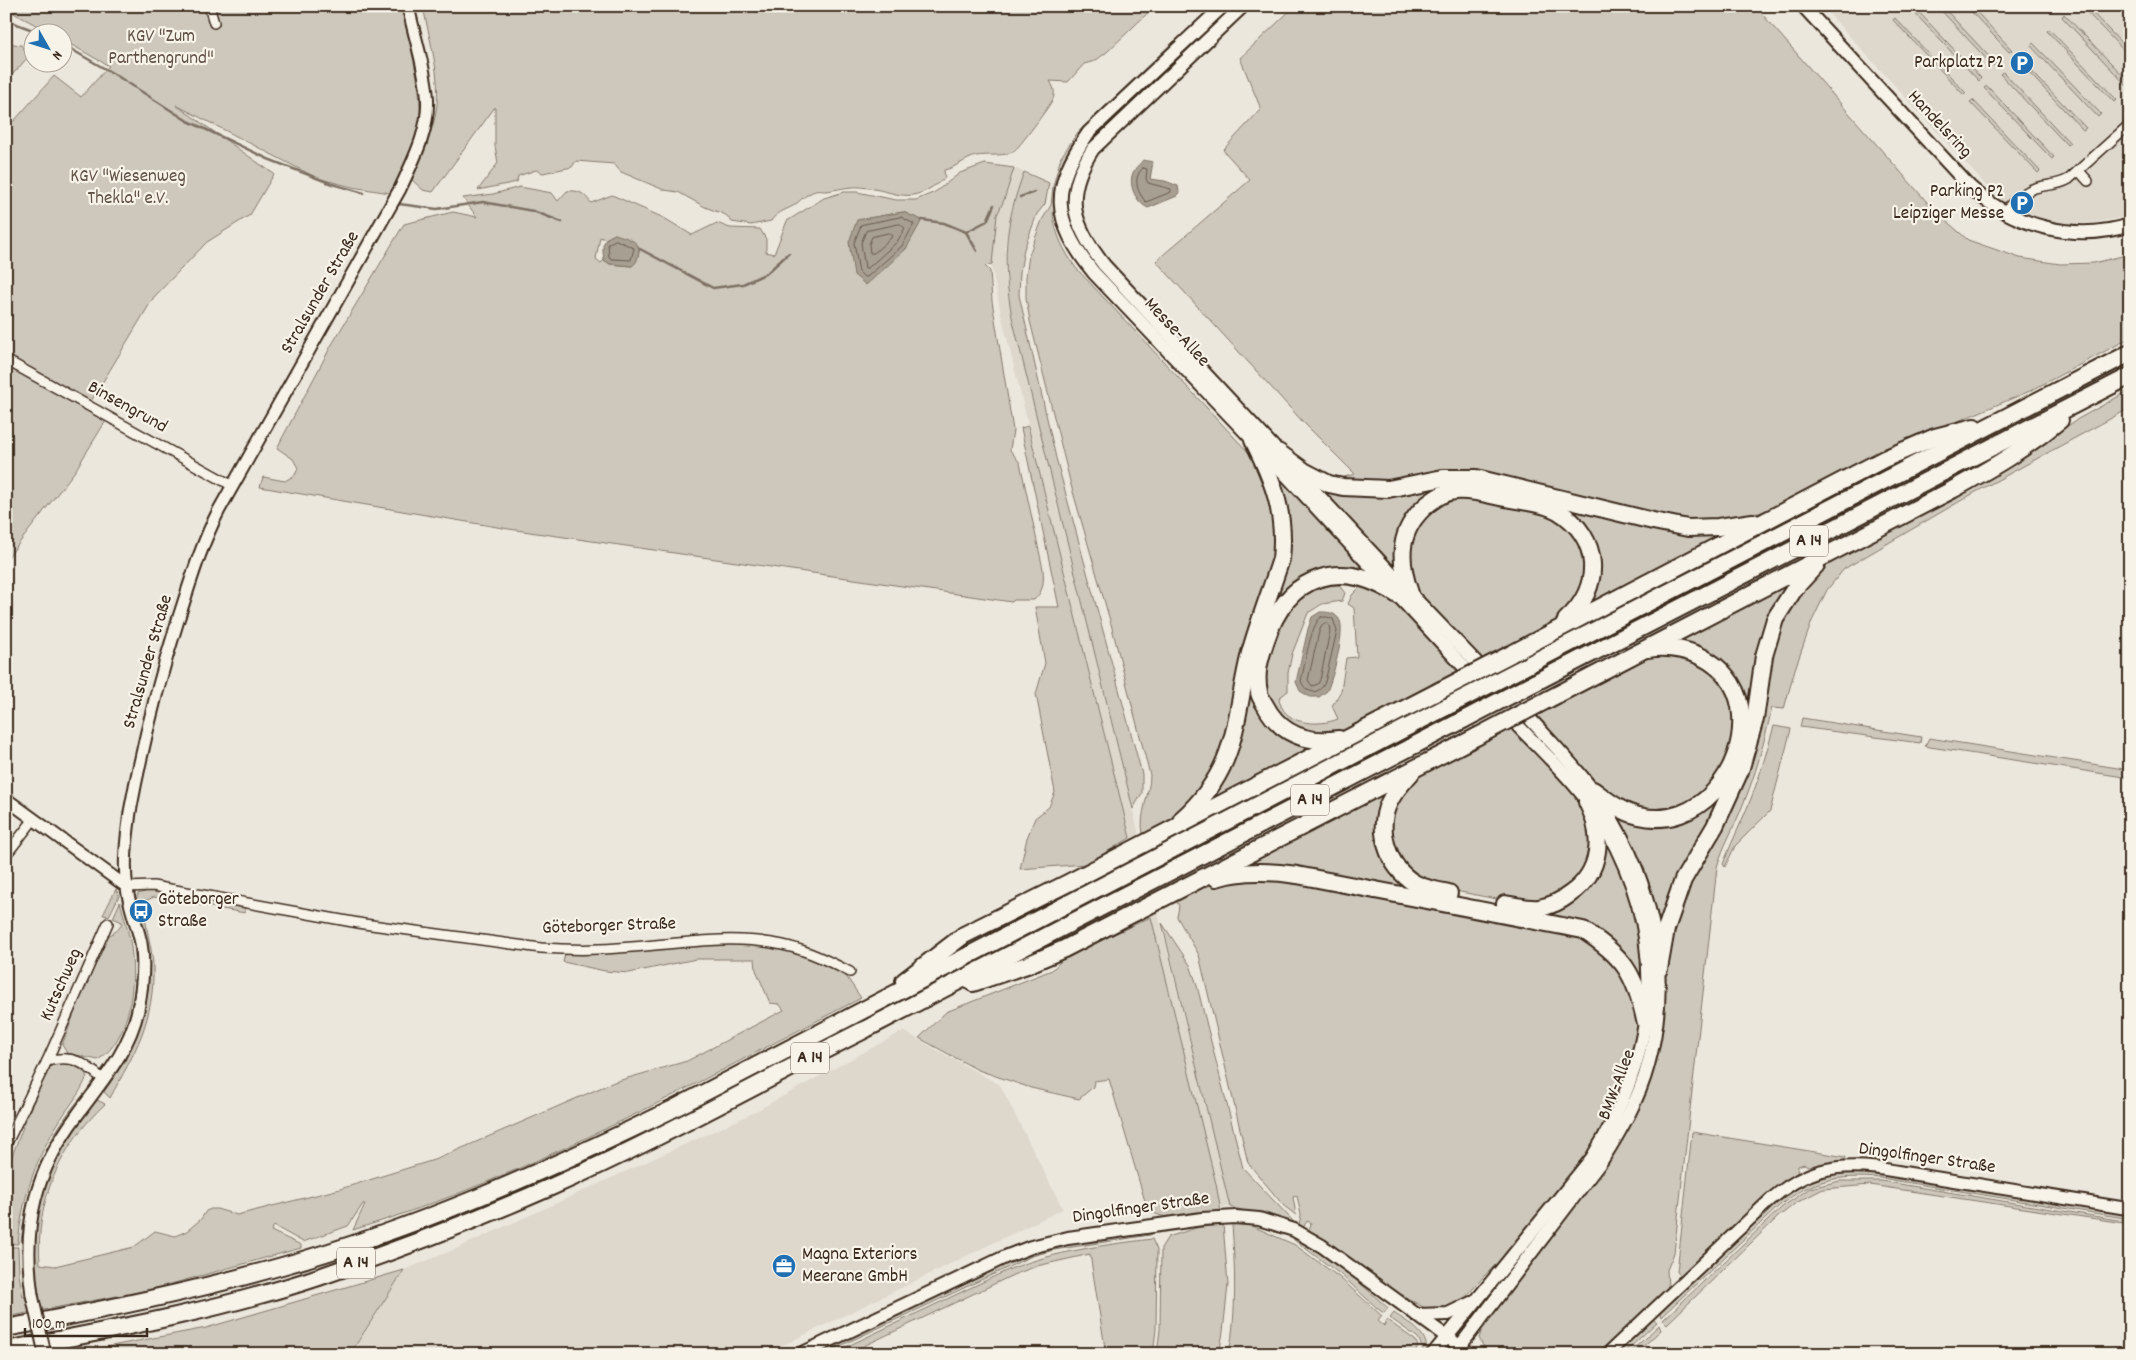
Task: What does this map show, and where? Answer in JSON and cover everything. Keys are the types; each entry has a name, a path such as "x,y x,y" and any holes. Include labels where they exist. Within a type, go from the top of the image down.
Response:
{"highway":[{"name":"A 14","path":"6,1328 143,1302 283,1266 390,1231 544,1169 628,1130 879,1003 1150,860 2130,353"},
{"name":"A 14","path":"6,1350 141,1324 214,1307 316,1278 550,1188 628,1151 1156,881 1894,496 2130,376"},
{"path":"933,995 1027,965 1161,900 1825,556 2006,460 2030,444 2084,400"},
{"path":"879,1003 932,958 964,935 1068,884 1126,851 1170,831 1765,520 1901,451 1935,437 2000,420"},
{"path":"1170,831 1200,802 1227,761 1236,730 1250,654 1281,559 1283,542 1281,512 1272,479 1253,440"},
{"path":"1278,452 1304,471 1329,484 1343,487 1388,489 1443,478 1476,478 1688,528 1718,527 1765,520"},
{"path":"1353,736 1324,741 1306,739 1292,734 1272,719 1259,694 1257,668 1272,621 1285,600 1304,586 1329,576 1351,575 1382,584 1404,594 1401,560 1404,536 1416,514 1437,497 1467,490 1549,507 1563,514 1581,533 1589,547 1593,569 1591,583 1585,599 1572,615 1548,635"},
{"path":"1659,969 1666,929 1684,880 1715,826 1740,771 1754,719 1764,656 1775,620 1795,588 1825,556"},
{"path":"1590,796 1638,816 1654,818 1682,814 1706,801 1717,790 1726,777 1735,753 1741,727 1740,703 1731,682 1721,670 1704,656 1692,652 1654,648 1643,650"},
{"path":"1415,768 1391,798 1384,822 1384,837 1387,850 1400,870 1415,883 1430,889 1524,908 1540,908 1558,903 1581,887 1591,872 1598,845 1590,796"},
{"path":"1183,888 1229,874 1274,872 1583,930 1608,946 1626,966 1640,996 1645,1020"}],"main road":[{"name":"Messe-Allee","path":"1222,6 1089,132 1069,161 1060,197 1062,219 1070,240 1078,254 1163,347 1404,594 1476,662"},
{"name":"Messe-Allee","path":"1244,6 1093,149 1077,178 1074,202 1075,214 1089,245 1104,265 1278,452 1404,594 1465,668"},
{"name":"Handelsring","path":"1803,6 1970,187 1986,201 2004,211 2052,230 2094,232 2130,225"},
{"path":"1531,720 1590,796"},
{"path":"1518,726 1590,796"},
{"name":"BMW-Allee","path":"1461,1351 1602,1160 1631,1111 1648,1066 1658,1012 1659,969 1647,897 1635,864 1607,811 1590,796"},
{"name":"BMW-Allee","path":"1434,1354 1592,1158 1607,1134 1620,1106 1636,1060 1645,1020 1650,984 1645,930 1636,894 1590,796"},
{"name":"Dingolfinger Straße","path":"801,1354 1005,1257 1031,1247 1068,1238 1202,1219 1248,1218 1287,1227 1313,1241 1447,1337 1461,1351"},
{"path":"1417,1316 1448,1314 1462,1309 1477,1299"}],"street":[{"path":"209,6 214,24"},
{"name":"Stralsunder Straße","path":"45,1354 32,1295 28,1245 30,1220 36,1192 50,1157 59,1141 114,1066 130,1035 137,1012 142,987 141,944 126,888 127,836 130,812 161,672 193,572 209,530 400,189 419,146 426,115 427,93 408,6"},
{"path":"2004,211 2028,190 2059,184 2079,171 2130,124"},
{"path":"2079,171 2088,181"},
{"name":"Binsengrund","path":"6,360 233,486"},
{"path":"6,799 126,888"},
{"path":"6,855 34,819"},
{"name":"Göteborger Straße","path":"126,888 153,886 364,924 541,948 566,950 631,948 707,940 742,939 773,943 818,956 850,972"},
{"name":"Kutschweg","path":"6,1145 108,923"},
{"path":"46,1061 71,1058 81,1062 104,1080"},
{"name":"Dingolfinger Straße","path":"1607,1354 1770,1200 1794,1181 1818,1171 1860,1166 2130,1209"}],"shaded area":[{"name":"Parkplatz P2","path":"1822,6 2130,6 2130,216 2093,223 2059,223 2046,220 2001,202"},
{"path":"1014,168 1024,172 1011,214 1005,246 1006,282 1012,317 1230,1207 1220,1207 1151,917 1001,314 991,264 997,215"},
{"path":"903,1031 1000,1085 1063,1209 765,1354 351,1354 404,1270 458,1248 747,1116"}],"green space":[{"path":"6,6 401,6 418,84 420,120 415,142 390,193 352,187 317,178 176,105 274,174 250,215 207,242 154,297 90,403 6,358 6,130 54,76 81,97 109,66 72,45 72,22 30,22 6,9"},
{"path":"423,6 1155,6 1107,52 1095,61 1084,64 1068,82 1050,81 1054,92 1053,99 1022,143 1011,153 972,157 944,170 945,178 921,193 912,195 895,194 860,187 815,191 778,214 771,221 751,225 732,222 726,215 705,207 678,192 664,190 621,172 614,164 576,161 572,167 543,173 536,170 518,176 517,182 478,190 498,163 495,146 495,107 433,192 423,190 411,179 424,151 434,121 437,107 437,78"},
{"path":"1295,6 1755,6 1934,210 1968,240 2020,258 2060,264 2094,263 2130,254 2130,338 2030,391 1896,447 1783,504 1748,517 1690,523 1487,476 1388,485 1333,480 1355,474 1302,421 1156,261 1250,180 1223,150 1261,109 1240,58"},
{"path":"1908,6 1913,6 1981,78 1979,81"},
{"path":"1937,6 1942,6 1996,64 1993,66"},
{"path":"1966,6 1971,6 2012,50 2009,52"},
{"path":"2081,6 2086,6 2130,52 2130,57"},
{"path":"2064,14 2130,83 2129,88 2062,17"},
{"path":"1895,18 1966,93 1964,95 1893,20"},
{"path":"2049,29 2117,100 2114,102 2047,31"},
{"path":"1174,41 1178,41 1081,134 1074,144 1062,171 1057,212 1053,213 1054,221 1061,242 1076,268 1249,453 1266,483 1277,542 1220,762 1182,811 1154,830 1143,834 1142,819 1150,775 1111,624 1071,485 1030,321 1026,298 1026,277 1029,255 1042,220 1051,205 1053,186 1061,157 1078,132"},
{"path":"6,43 21,45 22,64 6,82"},
{"path":"2033,43 2101,114 2098,117 2031,46"},
{"path":"2018,57 2086,128 2083,130 2016,59"},
{"path":"2003,72 2070,143 2067,145 2000,74"},
{"path":"1987,86 2054,157 2052,159 1984,88"},
{"path":"1973,100 2040,171 2038,173 1970,102"},
{"path":"985,164 1014,168 997,215 992,264 985,266 990,271 992,301 1013,430 1010,450 1020,463 1043,569 1043,586 1034,600 1014,600 1012,602 509,529 260,487 263,477 285,481 295,475 298,468 293,459 277,448 331,346 404,224 453,212 477,217 463,198 493,194 520,187 552,193 558,201 567,191 575,191 586,197 591,203 612,195 664,218 692,235 717,223 730,228 760,229 766,239 766,252 774,254 787,221 824,198 844,192 857,192 896,200 916,200 935,192 960,173","holes":["903,212 922,221 858,220","615,234 640,249 636,262 632,266 610,264 604,260 601,263 596,259 600,237 605,239"]},
{"path":"1024,172 1049,183 1045,204 1037,214 1024,249 1019,295 1056,458 1142,774 1142,793 1133,809 1012,317 1007,278 1007,244 1012,210"},
{"path":"6,362 107,419 75,471 6,560"},
{"path":"2130,390 2130,408 1974,493 1844,569 1827,590 1812,621 1795,669 1784,709 1772,708 1763,746 1751,783 1717,867 1674,1253 1667,1270 1668,1287 1666,1292 1597,1354 1492,1354 1484,1348 1479,1338 1483,1326 1644,1094 1654,1069 1663,1025 1667,957 1673,916 1719,828 1778,623 1812,576 1831,562 2043,442 2078,419"},
{"path":"1028,426 1130,838 1086,864 1020,869 1027,838 1035,818 1049,807 1055,792 1036,694 1045,663 1035,607 1059,607 1021,428"},
{"path":"1269,465 1378,578 1344,571 1278,603 1259,703 1320,744 1196,813 1209,795 1281,573"},
{"path":"1310,478 1337,489 1366,494 1469,482 1657,527 1702,532 1736,528 1738,531 1584,610 1595,582 1594,551 1582,525 1562,509 1540,501 1482,488 1457,487 1445,490 1424,502 1407,520 1399,543 1400,573 1397,575 1308,480"},
{"path":"1448,496 1540,509 1563,520 1585,549 1585,587 1558,619 1481,660 1450,630 1418,593 1407,570 1411,528"},
{"path":"1802,573 1792,586 1748,722 1741,692 1672,641"},
{"path":"1334,579 1345,593 1342,601 1322,604 1308,613 1292,654 1288,673 1288,691 1279,698 1287,714 1302,722 1311,723 1330,722 1338,719 1332,706 1341,691 1346,658 1357,657 1354,608 1348,604 1352,595 1365,582 1384,592 1403,609 1574,792 1588,813 1592,860 1564,896 1522,904 1435,887 1423,883 1394,857 1390,810 1414,777 1481,742 1485,742 1439,680 1431,684 1431,687 1338,734 1321,736 1278,719 1260,674 1292,598"},
{"path":"1663,654 1690,656 1729,688 1737,726 1723,774 1697,803 1648,814 1607,793 1535,717 1649,656"},
{"path":"1802,718 1921,737 1920,743 1800,727"},
{"path":"1774,726 1791,729 1770,811 1735,846 1725,867 1723,864 1749,805"},
{"path":"1929,738 2130,770 2130,778 1925,746"},
{"path":"1398,782 1380,830 1422,890 1523,911 1567,903 1601,830 1612,848 1640,926 1644,999 1611,944 1244,869 1248,860"},
{"path":"1723,791 1661,936 1640,861 1613,809 1648,822"},
{"path":"1257,875 1571,930 1615,957 1638,1008 1638,1034 1625,1083 1594,1146 1503,1258 1484,1276 1460,1304 1452,1309 1431,1310 1425,1308 1388,1287 1309,1231 1311,1223 1307,1221 1303,1228 1299,1225 1301,1215 1297,1196 1293,1197 1296,1215 1284,1206 1248,1163 1199,955 1177,917 1179,906 1176,900 1210,884"},
{"path":"116,889 119,896 109,916 103,915"},
{"path":"151,890 245,906 245,913 154,897 145,901 144,906 153,965 151,1003 142,1035 128,1066 110,1098 104,1092 125,1061 140,1022 144,933 136,900 138,894"},
{"path":"122,893 136,947 138,972 132,1012 123,1039 113,1055 129,1016 135,974 134,946"},
{"path":"120,902 131,947 133,977 129,1009 124,1025 118,1039 109,1051 98,1060 67,1053 62,1045 87,979 105,941 121,926 122,922 113,918"},
{"path":"1151,917 1216,1184 1221,1212 1172,1217 1162,1216 1147,1208 1109,1079 1094,1081 1093,1087 1079,1099 1031,1088 978,1070 919,1038 946,1012 1052,970 1065,957"},
{"path":"1162,923 1190,965 1196,982 1243,1168 1293,1221 1292,1223 1230,1207"},
{"path":"705,942 772,945 810,957 844,973 861,998 612,1126 485,1183 419,1208 353,1230 365,1204 363,1204 348,1226 303,1242 274,1226 271,1231 301,1245 301,1248 149,1290 6,1317 6,1247 18,1247 19,1274 23,1297 39,1295 39,1292 36,1292 32,1242 43,1191 56,1159 75,1129 97,1100 105,1104 75,1138 63,1156 54,1176 42,1218 40,1264 55,1266 134,1247 155,1231 175,1236 187,1231 201,1219 206,1211 211,1209 237,1215 340,1189 437,1159 614,1082 687,1061 784,1010 779,1004 770,1003 756,970 755,959 696,959 629,973 605,971 563,962 565,954"},
{"path":"60,1061 68,1062 82,1070 87,1076 81,1089 49,1139 30,1182 18,1244 6,1243 6,1172 23,1127 18,1126 25,1121 41,1085 43,1073 50,1065"},
{"path":"85,1093 43,1162 30,1197 25,1217 23,1240 21,1241 24,1220 28,1200 41,1162 60,1126"},
{"path":"1692,1132 1846,1157 1844,1161 1798,1166 1797,1173 1776,1188 1681,1276 1677,1272"},
{"path":"1859,1171 2130,1213 2130,1219 1880,1178 1838,1178 1815,1184 1779,1206 1661,1317 1659,1312 1773,1203 1794,1186 1823,1174"},
{"path":"1840,1181 1881,1181 2130,1222 2130,1224 1870,1185 1823,1189 1796,1203 1778,1217 1667,1324 1663,1320 1782,1207 1810,1188"},
{"path":"1223,1224 1228,1285 1219,1354 1157,1354 1160,1329 1161,1248 1168,1237 1196,1228"},
{"path":"1232,1224 1252,1226 1295,1245 1339,1277 1382,1316 1378,1321 1384,1326 1387,1320 1415,1340 1418,1346 1415,1354 1229,1354 1234,1305"},
{"path":"1152,1230 1150,1235 1054,1250 1032,1256 823,1354 814,1354 1011,1260 1044,1248"},
{"path":"1294,1237 1343,1268 1388,1308 1384,1313 1378,1309 1340,1274 1294,1240"},
{"path":"1152,1239 1157,1250 1156,1330 1153,1354 1106,1354 1090,1254 1037,1266 1013,1275 847,1354 831,1354 1010,1269 1062,1253"},
{"path":"404,1270 350,1354 69,1354 206,1328"},
{"path":"1394,1313 1421,1334 1425,1340 1426,1353 1417,1337 1390,1318"},
{"path":"1652,1319 1657,1322 1623,1354 1613,1354"},
{"path":"1659,1325 1661,1330 1635,1354 1628,1354"}],"water":[{"path":"1143,160 1153,162 1150,179 1165,181 1178,186 1179,192 1177,196 1148,208 1139,201 1133,191 1131,180 1135,169"},
{"path":"903,212 922,220 906,249 866,285 854,275 849,242 857,220"},
{"path":"615,234 633,241 638,247 637,259 632,266 610,264 604,260 605,241"},
{"path":"1320,612 1331,613 1340,621 1340,645 1327,691 1319,697 1310,697 1300,691 1296,682 1312,617"}],"waterway":[{"path":"6,20 22,26"},
{"path":"72,50 186,120 268,159 332,184 364,193"},
{"path":"1020,197 1035,192"},
{"path":"399,204 437,209 483,202 533,211 562,222"},
{"path":"922,220 944,223 966,232 987,221 994,205"},
{"path":"966,232 977,251"},
{"path":"640,249 713,288 743,284 767,273 789,253"}],"tunnel":[{"path":"1465,668 1518,725"},
{"path":"1490,676 1529,718"}],"place":[{"name":"Parkplatz P2","path":"2022,63"},
{"name":"Parking P2 Leipziger Messe","path":"2022,203"},
{"name":"Göteborger Straße","path":"141,911"},
{"name":"Magna Exteriors Meerane GmbH","path":"784,1266"}],"park label":[{"name":"KGV \"Zum Parthengrund\"","path":"161,48"},
{"name":"KGV \"Wiesenweg Thekla\" e.V.","path":"128,188"}]}
